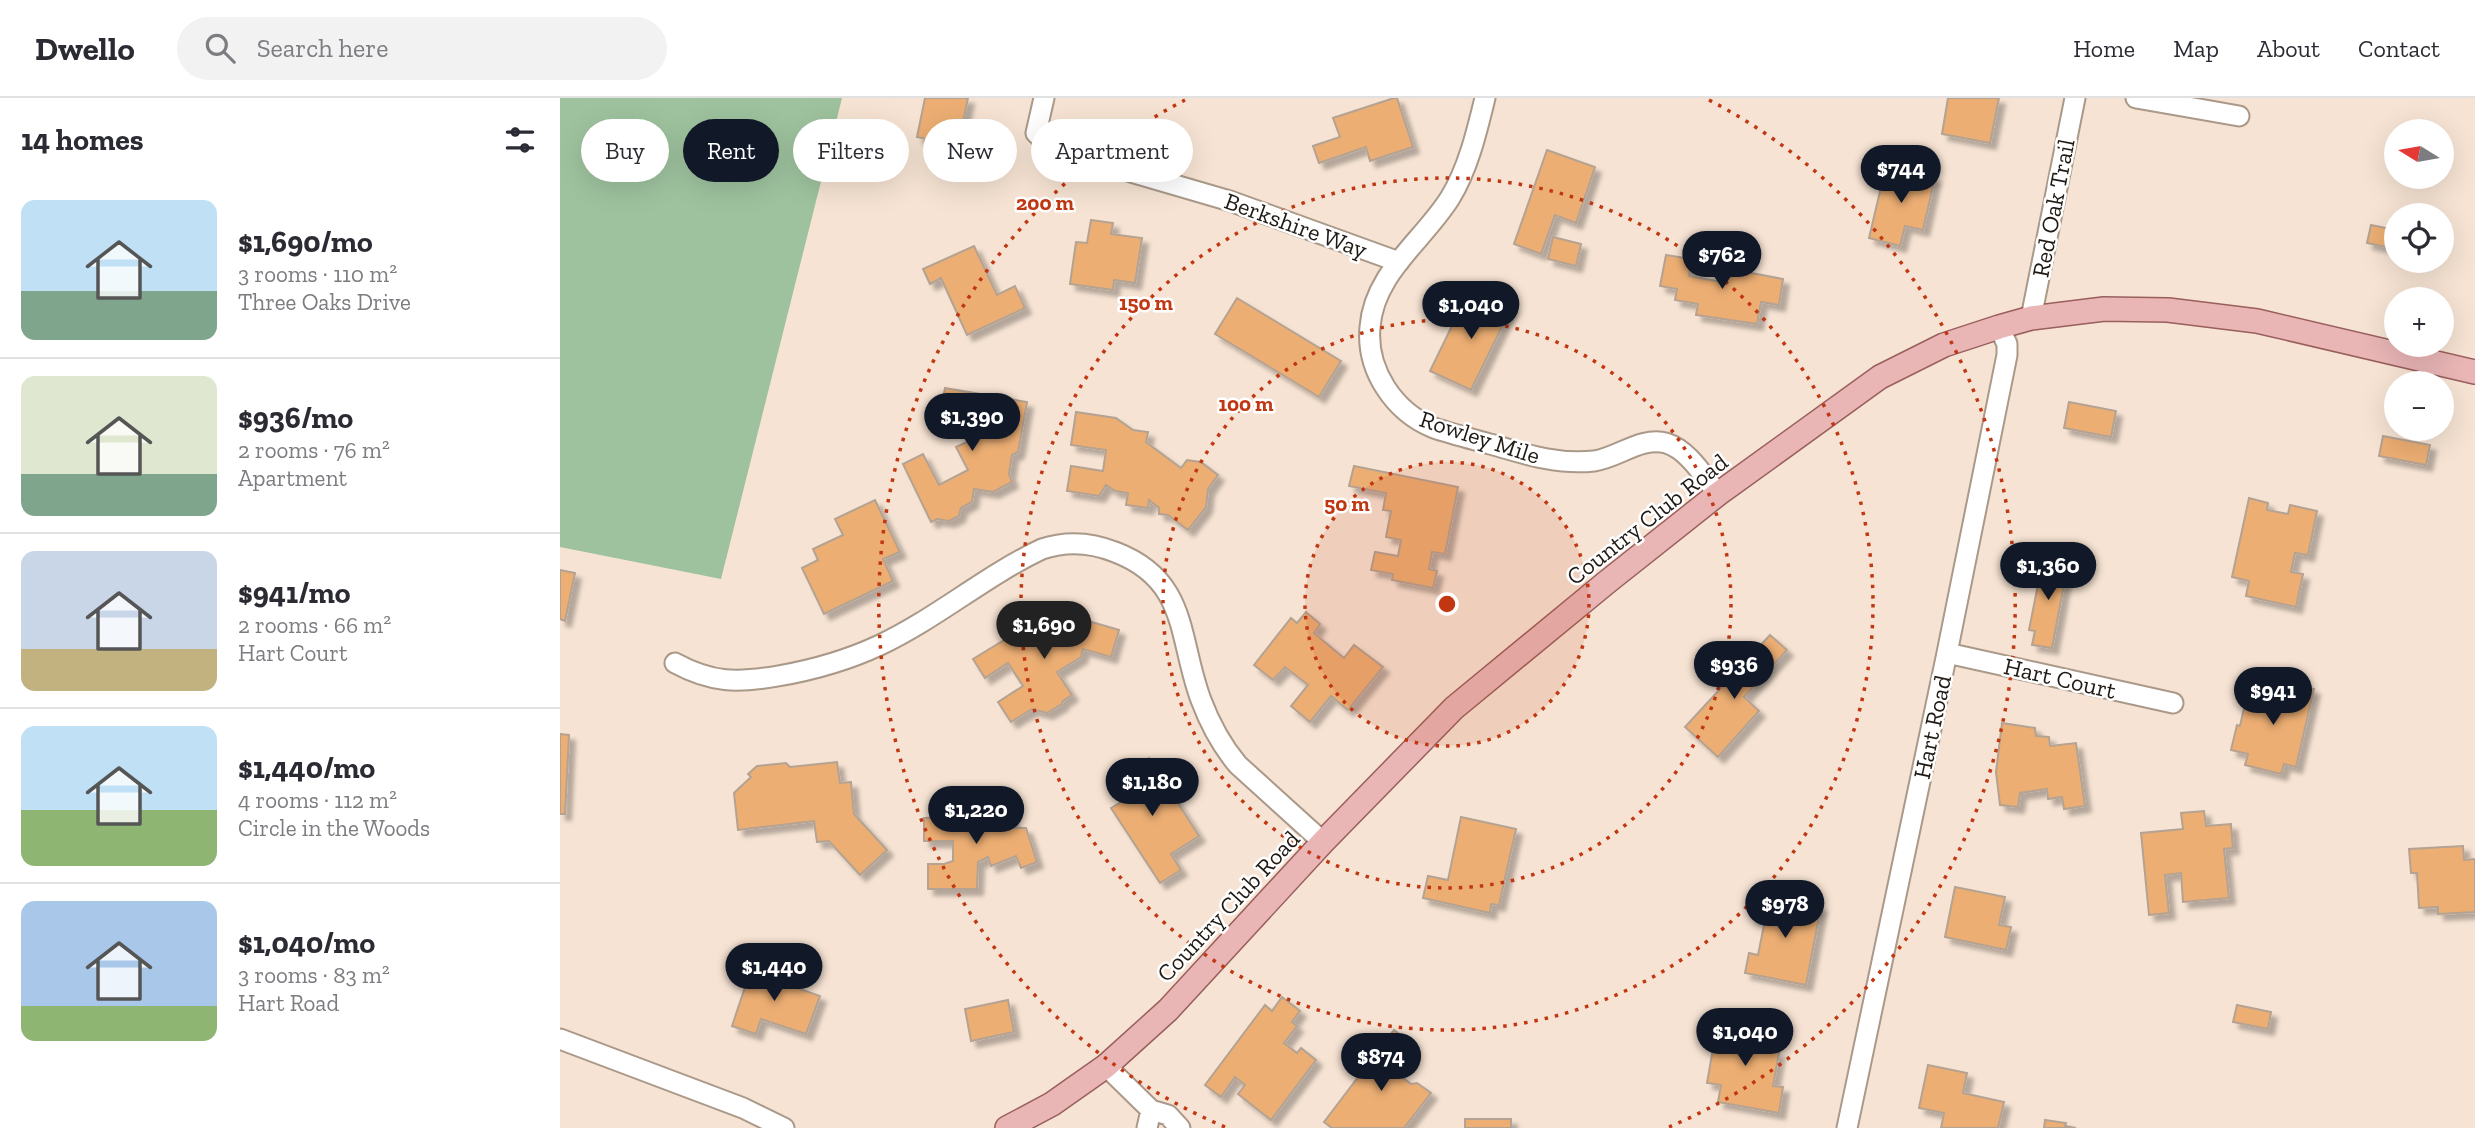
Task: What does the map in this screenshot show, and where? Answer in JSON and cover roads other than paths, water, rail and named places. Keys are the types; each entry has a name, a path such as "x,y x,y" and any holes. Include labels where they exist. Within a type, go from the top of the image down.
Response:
{"main road":[{"name":"Country Club Road","path":"1007,1128 1052,1104 1106,1066 1168,1010 1323,842 1454,708 1718,494 1880,377 1944,345 1999,327 2031,318 2104,309 2168,310 2257,321 2475,372"}],"street":[{"name":"Berkshire Way","path":"1044,98 1036,133 1049,145 1230,201 1399,262"},
{"name":"Rowley Mile","path":"1485,98 1473,144 1450,198 1381,286 1370,328 1371,354 1380,378 1394,399 1413,417 1434,427 1538,458 1563,463 1597,461 1646,443 1664,442 1685,454 1718,494"},
{"name":"Red Oak Trail","path":"2031,318 2075,98"},
{"path":"2136,98 2239,116"},
{"name":"Hart Road","path":"1847,1128 2007,355 2007,344 1999,327"},
{"path":"675,663 701,677 726,680 766,678 828,665 882,644 1042,549 1066,543 1094,545 1137,562 1169,593 1179,619 1201,700 1227,751 1238,765 1323,842"},
{"name":"Hart Court","path":"1947,653 2173,703"},
{"path":"560,1039 743,1108 783,1128"},
{"path":"1106,1066 1149,1119 1168,1115 1180,1128"}]}
